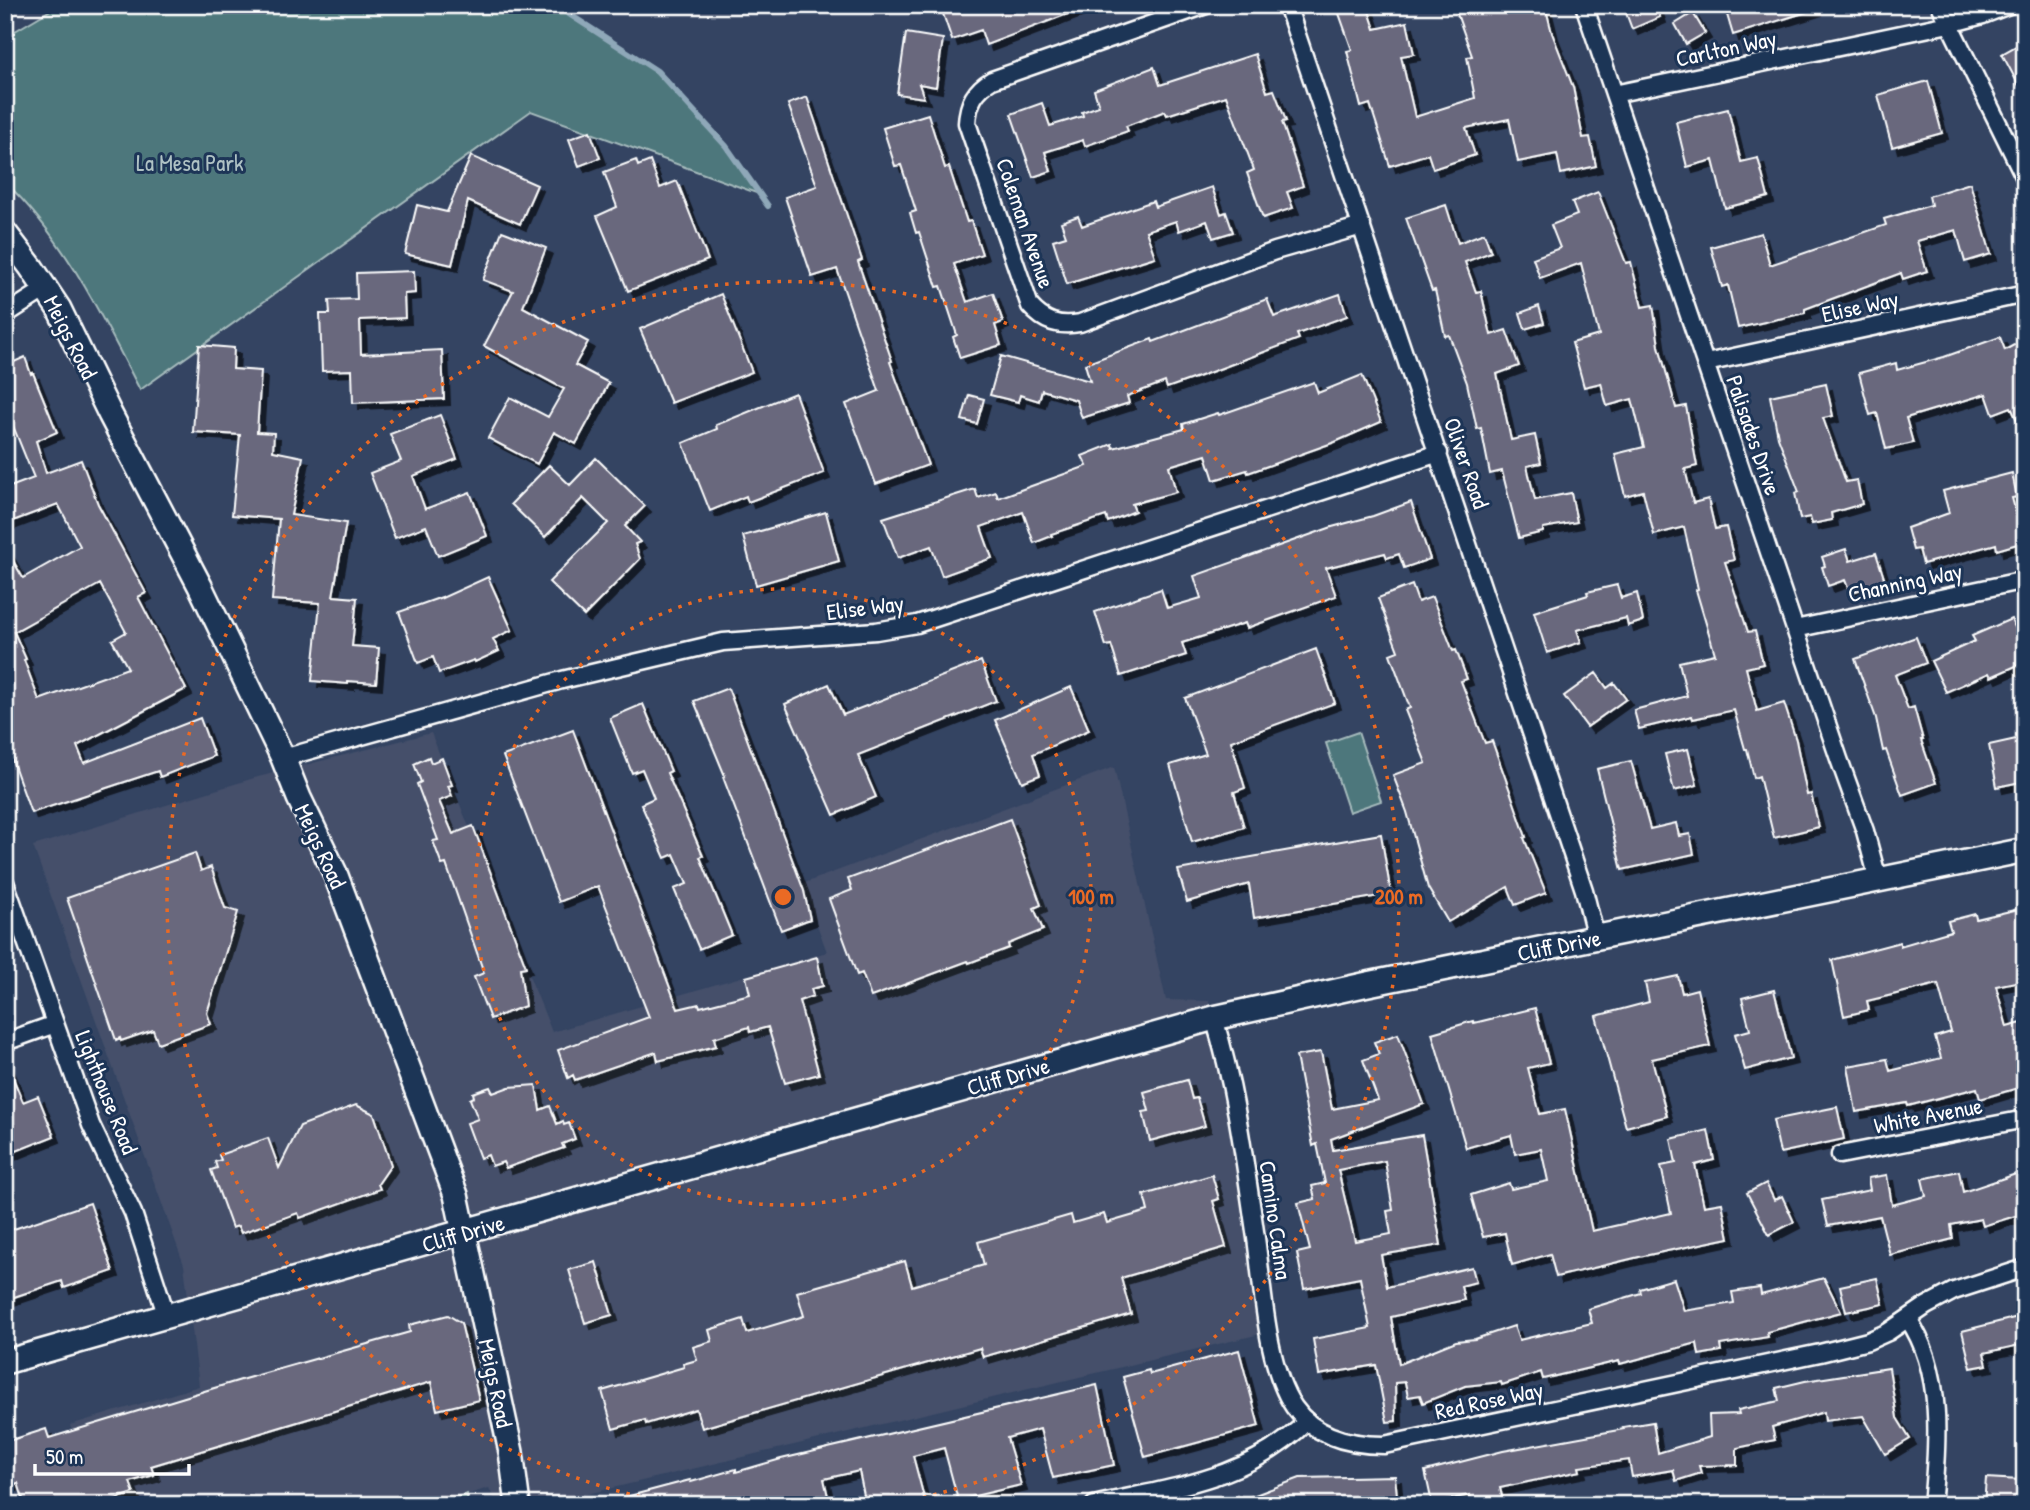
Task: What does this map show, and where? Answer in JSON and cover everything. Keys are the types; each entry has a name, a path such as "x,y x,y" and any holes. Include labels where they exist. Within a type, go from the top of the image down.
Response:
{"main road":[{"name":"Meigs Road","path":"5,233 47,288 200,586 335,873 456,1195 511,1452 518,1505"},
{"name":"Cliff Drive","path":"5,1362 1214,1018 2025,850"}],"street":[{"name":"Coleman Avenue","path":"1206,5 992,80 976,92 967,123 1030,306 1047,320 1058,324 1080,323 1275,251 1362,226"},
{"name":"Oliver Road","path":"1287,5 1584,890 1596,938"},
{"name":"Palisades Drive","path":"1584,5 1865,831 1878,879"},
{"path":"1940,5 2025,178"},
{"name":"Carlton Way","path":"1614,94 1949,24 2009,5"},
{"path":"5,315 47,288"},
{"name":"Elise Way","path":"1706,363 2025,294"},
{"name":"Elise Way","path":"283,758 562,680 723,642 876,631 917,624 1439,453"},
{"name":"Channing Way","path":"1795,629 2025,580"},
{"name":"Lighthouse Road","path":"5,882 91,1125 133,1213 167,1317"},
{"name":"Camino Calma","path":"1214,1018 1223,1047 1242,1139 1266,1316 1277,1374 1285,1393 1307,1421"},
{"path":"5,1042 55,1024"},
{"name":"White Avenue","path":"1840,1155 2025,1119"},
{"name":"Red Rose Way","path":"1307,1421 1324,1433 1343,1441 1384,1445 1820,1353 1868,1341 1954,1291 2025,1268"},
{"path":"1908,1319 1922,1342 1937,1407 1937,1458 1932,1505"},
{"path":"1094,1505 1220,1476 1257,1460 1291,1437 1307,1421"}],"shaded area":[{"path":"431,733 552,1032 827,952 802,884 1114,767 1166,1000 1209,1001 1216,1065 1269,1332 541,1505 497,1505 489,1488 432,1505 94,1505 70,1425 199,1386 184,1265 33,846 254,778"}],"green space":[{"name":"La Mesa Park","path":"59,5 555,5 657,71 726,146 759,194 531,111 140,390 97,307 65,254 27,205 5,182 5,37"},
{"path":"1358,732 1381,801 1349,812 1326,743"},
{"path":"467,1494 468,1505 430,1505"}],"building":[{"path":"940,5 1086,7 986,45 981,30 952,40"},
{"path":"1336,5 1367,5 1375,29 1407,22 1414,54 1401,56 1415,117 1475,98 1467,57 1472,56 1456,11 1472,5 1510,5 1512,12 1531,5 1545,5 1552,33 1573,87 1583,138 1590,137 1596,166 1561,174 1557,154 1518,162 1509,119 1466,128 1475,155 1433,169 1428,154 1390,166 1370,104 1361,107 1347,51 1352,50"},
{"path":"1623,5 1656,5 1660,17 1632,29"},
{"path":"1734,5 1815,5 1816,9 1733,35 1725,8"},
{"path":"1693,13 1705,33 1686,44 1675,24"},
{"path":"906,33 943,39 936,87 919,84 924,98 897,94"},
{"path":"2025,41 2025,97 2002,54"},
{"path":"1255,54 1267,92 1274,90 1286,121 1282,122 1303,186 1287,192 1293,208 1263,218 1247,173 1254,170 1226,96 1167,115 1165,111 1126,126 1128,131 1085,146 1083,140 1045,152 1051,171 1033,177 1011,114 1042,103 1050,126 1083,116 1082,112 1099,106 1094,90 1154,67 1160,85"},
{"path":"1928,81 1942,133 1892,147 1878,95"},
{"path":"807,97 862,260 858,262 892,361 890,362 928,465 876,484 846,404 879,391 837,269 812,277 785,197 817,186 788,104"},
{"path":"1728,109 1741,162 1758,158 1768,197 1725,208 1713,160 1687,167 1676,122"},
{"path":"928,114 945,168 949,167 967,222 971,221 982,254 954,264 967,302 993,293 1003,322 995,325 1001,345 960,358 953,337 957,335 941,286 937,287 919,232 916,233 910,213 916,211 901,165 895,166 883,128"},
{"path":"590,131 600,158 579,166 569,139"},
{"path":"471,156 537,185 520,224 468,201 452,265 405,254 417,205 447,212"},
{"path":"636,160 638,166 650,161 660,188 677,181 708,260 628,291 597,216 617,207 604,172"},
{"path":"1970,183 1991,254 1965,262 1956,230 1917,241 1927,271 1903,279 1901,273 1805,309 1805,313 1738,328 1728,285 1722,287 1711,247 1761,233 1770,265 1886,225 1884,219 1931,205 1929,196"},
{"path":"1212,187 1221,214 1226,212 1233,232 1213,238 1207,221 1179,231 1176,221 1146,231 1155,257 1067,284 1053,240 1066,236 1061,222 1078,216 1082,226 1153,201 1155,207"},
{"path":"1598,192 1626,263 1631,262 1642,307 1653,305 1659,346 1676,408 1686,406 1697,466 1685,469 1693,503 1708,499 1715,529 1726,527 1734,560 1725,562 1748,632 1755,631 1763,664 1746,668 1757,711 1784,703 1796,740 1807,795 1811,794 1819,827 1774,838 1759,776 1754,778 1734,710 1693,719 1692,716 1639,729 1634,710 1687,696 1679,662 1715,654 1696,590 1698,589 1684,527 1654,535 1643,491 1625,496 1615,454 1644,447 1632,399 1607,406 1601,383 1584,387 1572,343 1599,335 1581,263 1540,278 1533,258 1560,248 1551,225 1577,215 1572,202"},
{"path":"1446,205 1458,243 1484,233 1491,252 1465,262 1476,292 1481,291 1491,335 1506,330 1519,366 1497,374 1511,440 1535,435 1541,463 1527,466 1535,500 1571,493 1577,522 1543,528 1543,532 1519,538 1502,471 1490,474 1481,428 1477,429 1467,383 1449,335 1445,336 1435,290 1432,291 1406,218"},
{"path":"502,231 546,248 523,307 588,342 575,365 609,383 576,444 554,432 537,464 488,438 510,397 548,417 564,389 484,346 513,291 483,280"},
{"path":"414,271 415,293 404,294 405,318 360,320 361,354 442,350 444,399 353,403 352,370 322,371 320,314 330,314 329,300 357,299 356,273"},
{"path":"721,294 752,372 671,403 640,329"},
{"path":"1340,294 1347,316 1297,334 1299,339 1195,378 1167,388 1165,382 1127,396 1129,403 1082,418 1076,400 1042,390 1039,401 1020,395 1018,402 990,395 1001,356 1090,381 1085,364 1152,339 1153,342 1267,299 1274,317"},
{"path":"1539,306 1544,323 1525,329 1520,313"},
{"path":"2000,337 2005,350 2025,339 2025,438 2011,407 1993,414 1986,394 1906,418 1913,443 1886,449 1877,413 1870,415 1859,373 1896,363 1897,370"},
{"path":"199,345 234,348 233,369 261,371 257,432 274,433 273,451 303,457 291,515 346,523 333,596 357,598 352,646 379,648 376,683 312,681 320,603 272,600 279,519 232,515 240,435 193,432"},
{"path":"25,357 57,432 36,441 46,473 81,460 98,504 146,593 138,597 186,689 77,746 84,763 200,718 214,756 160,777 158,771 31,813 5,740 5,547 23,578 80,546 58,504 5,524 5,489 34,478 5,406 5,366","holes":["100,584 126,632 112,640 128,668 39,700 14,632"]},
{"path":"1362,375 1381,422 1335,442 1248,473 1247,470 1214,480 1206,455 1169,466 1176,492 1132,504 1135,511 1108,522 1106,516 1051,534 1052,536 1034,543 1023,512 981,527 992,558 942,576 931,546 898,558 883,518 975,489 978,498 996,492 998,498 1087,466 1082,456 1112,444 1113,448 1184,429 1183,424 1218,413 1219,415 1314,382 1318,393"},
{"path":"1826,384 1833,416 1823,418 1846,482 1857,480 1862,504 1831,513 1832,520 1812,524 1810,517 1800,519 1795,493 1799,492 1778,437 1770,396"},
{"path":"795,393 824,473 748,502 746,496 710,511 683,443 717,429 716,425"},
{"path":"969,395 984,399 977,424 962,420"},
{"path":"440,415 457,459 413,476 425,509 470,492 487,536 438,556 426,526 395,538 370,473 401,461 390,434"},
{"path":"596,458 645,506 625,526 640,542 635,544 640,559 584,616 549,582 608,523 583,498 545,537 511,504 549,465 570,485"},
{"path":"2012,473 2017,497 2012,498 2024,542 1997,550 1996,544 1923,564 1919,549 1913,550 1907,528 1949,513 1943,491"},
{"path":"1411,502 1430,559 1404,568 1399,554 1387,558 1385,553 1326,568 1336,596 1247,628 1245,623 1182,643 1186,655 1121,676 1111,645 1106,646 1095,612 1161,589 1167,608 1201,598 1194,576"},
{"path":"826,512 839,561 756,585 743,536"},
{"path":"1846,549 1850,561 1876,553 1885,581 1850,593 1845,580 1828,586 1822,557"},
{"path":"488,577 512,630 493,639 499,651 439,673 433,657 418,663 399,612 442,598"},
{"path":"1412,585 1418,602 1432,597 1453,651 1456,650 1467,679 1461,681 1485,743 1492,741 1526,837 1524,838 1546,893 1515,905 1508,887 1448,922 1428,888 1407,812 1393,775 1426,763 1405,710 1410,708 1390,654 1398,651 1378,598"},
{"path":"1617,585 1621,598 1637,593 1643,621 1628,626 1626,618 1577,630 1581,642 1547,653 1534,612 1588,595 1587,592"},
{"path":"2011,619 2015,627 2025,624 2025,662 1991,677 1989,673 1946,692 1931,661 1975,641 1972,636"},
{"path":"1916,637 1926,663 1895,675 1908,709 1914,707 1921,740 1936,783 1902,795 1886,750 1883,751 1876,718 1855,659"},
{"path":"1316,649 1335,703 1231,741 1245,788 1234,792 1244,827 1192,842 1170,765 1206,754 1185,698"},
{"path":"981,661 996,701 858,755 876,797 834,815 785,704 829,684 843,715"},
{"path":"1596,673 1607,688 1614,683 1626,699 1587,727 1564,696"},
{"path":"1071,687 1089,730 1033,754 1040,775 1022,782 995,720"},
{"path":"728,688 804,891 810,919 781,930 723,777 725,776 694,701"},
{"path":"643,704 671,771 667,773 703,856 700,857 732,935 699,949 674,889 687,884 674,854 665,858 641,804 654,798 642,769 632,773 610,718"},
{"path":"573,730 678,1009 699,1004 700,1007 750,994 746,977 817,957 823,986 811,989 813,996 799,1001 819,1074 785,1083 768,1027 750,1032 749,1027 714,1038 716,1046 658,1061 656,1052 575,1080 573,1075 568,1078 558,1050 649,1017 598,886 559,902 503,756"},
{"path":"2025,737 2025,781 1997,787 1989,745"},
{"path":"1688,749 1697,785 1674,791 1665,754"},
{"path":"429,757 431,763 442,758 452,785 448,786 452,796 439,801 453,834 473,826 526,967 520,968 525,1006 490,1019 474,977 484,973 446,864 442,865 433,841 438,840 417,784 421,782 414,764"},
{"path":"1631,761 1650,829 1676,823 1679,836 1690,834 1694,854 1622,870 1597,769"},
{"path":"1010,819 1041,905 1034,908 1043,930 1008,944 1009,948 871,997 862,973 857,975 829,899 852,890 848,879"},
{"path":"1381,834 1391,894 1254,918 1249,884 1187,902 1178,870"},
{"path":"195,853 201,871 211,867 225,908 238,912 207,1013 211,1024 158,1043 153,1030 121,1041 120,1038 116,1040 67,898"},
{"path":"2023,908 2025,980 1996,986 2007,1027 2025,1022 2025,1086 1980,1099 1977,1088 1908,1106 1907,1103 1856,1112 1848,1066 1887,1059 1890,1071 1941,1058 1935,1037 1951,1032 1938,984 1867,1001 1869,1010 1844,1016 1832,960 1900,942 1900,946 1951,931 1948,921 1975,914 1976,919"},
{"path":"1678,976 1682,993 1697,989 1710,1046 1652,1059 1667,1116 1626,1127 1596,1016 1649,1002 1645,983"},
{"path":"1774,990 1791,1058 1745,1070 1735,1034 1750,1030 1742,998"},
{"path":"1535,1008 1549,1063 1528,1068 1540,1114 1565,1109 1592,1231 1671,1213 1661,1166 1676,1163 1671,1139 1708,1130 1714,1160 1695,1165 1704,1206 1722,1203 1729,1238 1556,1277 1550,1254 1512,1265 1505,1233 1483,1237 1471,1195 1509,1183 1511,1189 1548,1181 1541,1149 1515,1154 1511,1135 1466,1148 1432,1033"},
{"path":"1398,1034 1424,1104 1331,1139 1333,1150 1422,1135 1441,1245 1381,1255 1387,1287 1472,1267 1476,1282 1461,1286 1464,1300 1391,1317 1399,1364 1456,1341 1475,1339 1514,1326 1519,1340 1592,1323 1588,1309 1641,1293 1640,1289 1674,1279 1684,1311 1734,1303 1732,1292 1760,1288 1761,1295 1824,1278 1841,1312 1767,1332 1768,1337 1720,1345 1721,1351 1699,1355 1697,1343 1620,1364 1619,1361 1543,1379 1541,1372 1502,1385 1501,1382 1465,1386 1423,1403 1420,1395 1408,1397 1405,1382 1395,1383 1396,1421 1387,1422 1376,1365 1319,1375 1313,1339 1370,1328 1360,1278 1304,1289 1297,1253 1310,1250 1298,1203 1315,1199 1312,1186 1325,1183 1317,1144 1313,1146 1296,1056 1321,1052 1332,1109 1378,1100 1363,1060 1379,1054 1374,1042","holes":["1385,1161 1393,1210 1387,1211 1391,1234 1355,1241 1338,1170"]},
{"path":"5,1059 23,1102 38,1096 54,1136 9,1154 5,1145"},
{"path":"1187,1080 1192,1099 1197,1098 1205,1126 1150,1141 1143,1112 1149,1111 1144,1092"},
{"path":"536,1085 540,1110 550,1106 557,1124 563,1121 564,1125 569,1123 575,1139 562,1144 564,1148 506,1168 503,1162 492,1166 488,1155 480,1158 467,1123 478,1119 470,1099 474,1097 473,1093 490,1087 493,1093 509,1087"},
{"path":"356,1105 374,1114 391,1165 378,1184 380,1189 300,1218 298,1213 241,1233 238,1226 232,1228 211,1170 217,1168 215,1162 221,1160 219,1155 268,1138 279,1168 300,1126"},
{"path":"1837,1107 1844,1139 1780,1153 1773,1120"},
{"path":"1959,1171 1963,1192 2025,1171 2025,1213 1983,1226 1981,1219 1951,1225 1953,1239 1890,1255 1880,1216 1828,1226 1822,1200 1870,1190 1868,1178 1887,1175 1892,1205 1926,1196 1922,1179"},
{"path":"1212,1175 1219,1199 1213,1201 1226,1247 1121,1278 1131,1314 983,1357 980,1348 702,1428 696,1409 646,1424 645,1420 613,1429 602,1391 684,1367 683,1364 697,1360 693,1347 712,1341 709,1330 743,1319 747,1333 804,1316 797,1292 905,1261 912,1286 984,1265 978,1242 1071,1215 1073,1223 1104,1214 1107,1223 1148,1211 1144,1195"},
{"path":"1766,1183 1774,1200 1782,1196 1794,1222 1769,1235 1747,1193"},
{"path":"90,1203 113,1271 64,1288 62,1281 5,1300 5,1232"},
{"path":"596,1262 612,1315 585,1323 569,1270"},
{"path":"1877,1278 1883,1304 1846,1312 1840,1286"},
{"path":"448,1315 461,1323 479,1400 437,1410 431,1382 151,1466 154,1475 130,1482 134,1493 97,1505 25,1505 18,1483 11,1485 5,1467 5,1442 46,1429 49,1438 410,1332 409,1325"},
{"path":"2018,1317 2024,1344 1984,1353 1987,1365 1971,1368 1962,1331"},
{"path":"1239,1350 1259,1426 1145,1457 1123,1377 1149,1370 1150,1374"},
{"path":"1889,1368 1897,1418 1910,1439 1885,1454 1863,1416 1825,1421 1824,1412 1772,1427 1775,1440 1737,1448 1737,1465 1699,1466 1701,1473 1676,1481 1673,1470 1632,1477 1629,1460 1579,1467 1580,1471 1500,1488 1503,1500 1473,1505 1470,1495 1432,1503 1425,1471 1503,1451 1653,1422 1658,1453 1710,1437 1709,1415 1739,1414 1738,1410 1779,1401 1776,1388"},
{"path":"1097,1385 1114,1465 1053,1478 1040,1429 1007,1438 1021,1485 958,1500 944,1448 913,1456 926,1505 866,1505 859,1471 824,1479 830,1505 769,1505 767,1497 742,1505 619,1505 618,1499 690,1480 691,1482 736,1469 736,1472"},
{"path":"1395,1476 1398,1505 1234,1503 1300,1478"},
{"path":"1986,1478 2020,1480 2018,1505 1984,1505"}],"waterway":[{"path":"555,5 657,71 726,146 768,206"}]}
